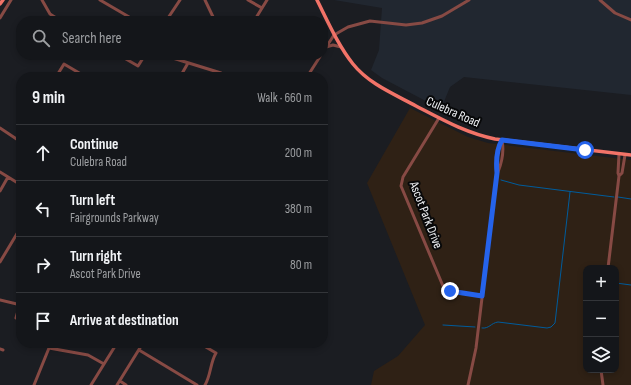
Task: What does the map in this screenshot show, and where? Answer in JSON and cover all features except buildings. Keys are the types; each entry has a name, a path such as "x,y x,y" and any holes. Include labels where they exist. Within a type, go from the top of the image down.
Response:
{"main road":[{"path":"0,4 2,0"},
{"name":"Culebra Road","path":"317,0 325,16"},
{"name":"Culebra Road","path":"328,23 341,47 355,66 376,84 460,129 502,140 631,155"}],"street":[{"path":"0,18 11,0"},
{"path":"42,0 50,14 53,16"},
{"path":"100,0 127,16"},
{"path":"205,0 213,16"},
{"path":"248,0 262,8"},
{"path":"257,16 267,0"},
{"path":"328,44 334,35 348,27 364,22 381,21 406,25 433,21 469,0"},
{"path":"600,0 615,13 631,20"},
{"path":"169,16 178,1"},
{"path":"328,46 333,45 341,47"},
{"path":"128,60 138,66 142,60"},
{"path":"179,60 218,72"},
{"path":"310,72 318,60"},
{"path":"183,72 188,63"},
{"path":"59,72 64,64 78,72"},
{"name":"Ascot Park Drive","path":"439,118 403,177 401,186 443,286 450,291 482,296"},
{"path":"0,128 16,138"},
{"path":"468,385 476,348 497,173 503,147 502,140"},
{"path":"608,265 618,191 619,154"},
{"path":"619,176 622,173 625,155"},
{"path":"0,172 16,181"},
{"path":"0,191 8,177"},
{"path":"0,262 16,235"},
{"path":"0,300 16,304"},
{"path":"34,385 49,348 88,355 104,364"},
{"path":"91,385 114,348"},
{"path":"205,385 210,375 212,362 216,353 208,348"},
{"path":"117,385 139,350 197,385"},
{"path":"601,373 603,385"},
{"path":"120,381 126,385"}],"shaded area":[{"path":"334,0 631,0 631,95 464,77 450,87 441,109 382,78 371,70 379,50 382,8"},
{"path":"410,108 468,137 488,143 631,160 631,385 371,385 374,371 398,356 425,325 367,183"}],"waterway":[{"path":"501,180 519,185 614,197"},
{"path":"482,328 486,328 498,322 547,328 551,327 555,323 570,192"},
{"path":"618,197 631,199"},
{"path":"619,283 631,285"},
{"path":"443,325 475,327"}],"route":[{"path":"450,291 482,296 497,173 496,165 498,146 502,140 585,150"}]}
